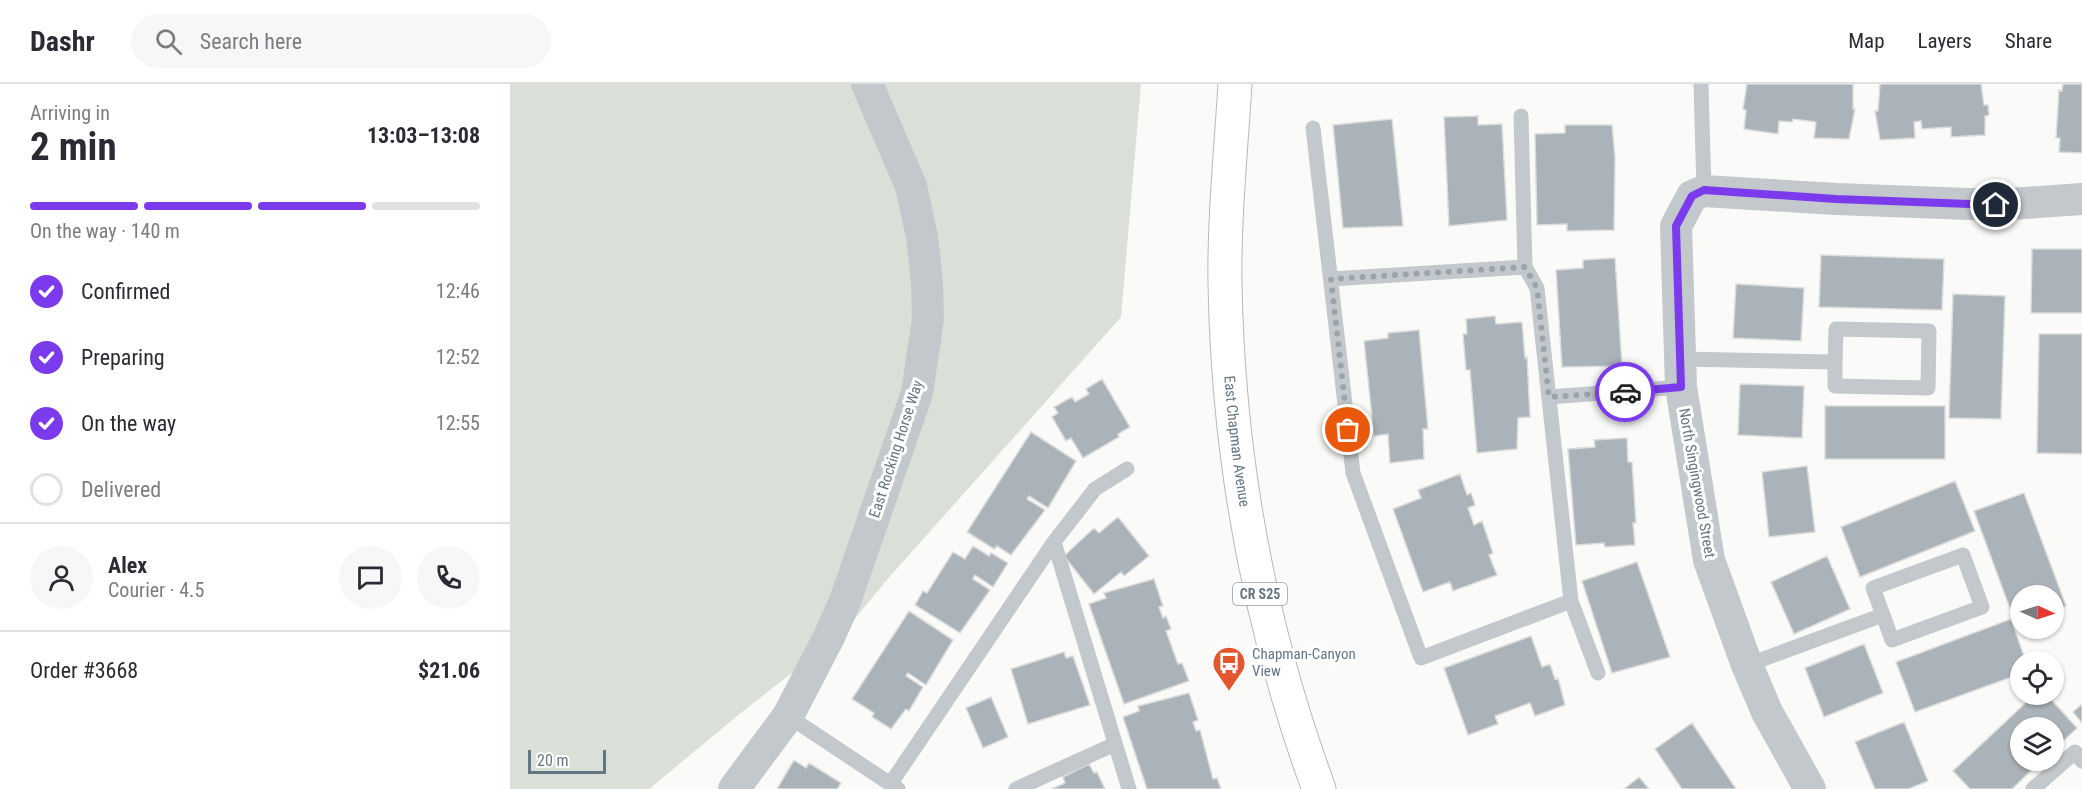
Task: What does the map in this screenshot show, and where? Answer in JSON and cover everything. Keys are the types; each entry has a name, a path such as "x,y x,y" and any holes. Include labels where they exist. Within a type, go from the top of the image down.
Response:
{"main road":[{"name":"East Chapman Avenue","path":"1235,84 1225,281 1230,392 1237,457 1256,578 1298,732 1319,789"}],"street":[{"name":"East Rocking Horse Way","path":"734,789 788,716 845,602 917,393 928,319 927,281 911,186 867,84"},
{"path":"1698,194 1996,205 2082,199"},
{"name":"North Singingwood Street","path":"1698,194 1676,226 1681,373 1709,560 1747,665 1767,712 1808,788"}],"lane":[{"path":"1698,194 1701,84"},
{"path":"1521,116 1525,267 1537,288 1571,601 1598,673"},
{"path":"1314,128 1353,473 1421,658 1571,601"},
{"path":"1331,279 1525,267"},
{"path":"1836,329 1929,331 1928,388 1835,386 1835,362 1836,329"},
{"path":"1549,397 1681,373 1835,362"},
{"path":"788,716 895,786 1054,542 1095,489 1126,469"},
{"path":"1054,542 1129,789"},
{"path":"1964,555 1982,607 1892,640 1883,615 1873,588 1964,555"},
{"path":"1747,665 1883,615"},
{"path":"1016,789 1115,744"},
{"path":"2033,789 2075,752 2082,761"}],"shaded area":[{"path":"510,84 1141,84 1121,317 885,582 845,631 649,789 510,789"}],"building":[{"path":"1747,84 1853,84 1853,109 1855,109 1849,139 1814,138 1816,122 1793,119 1792,122 1779,121 1778,134 1744,129 1746,110 1743,109"},
{"path":"1880,84 1981,84 1984,105 1988,105 1989,115 1985,116 1985,135 1951,137 1951,127 1922,129 1921,121 1914,122 1915,138 1880,140 1875,111 1878,111"},
{"path":"2063,84 2082,84 2082,153 2059,152 2060,138 2056,138 2059,90 2062,91"},
{"path":"1478,116 1478,125 1502,124 1507,220 1449,226 1444,117"},
{"path":"1392,119 1403,226 1343,228 1333,125"},
{"path":"1565,125 1612,125 1615,158 1614,230 1567,231 1567,224 1537,225 1535,134 1565,133"},
{"path":"2032,249 2082,249 2082,313 2031,313"},
{"path":"1821,255 1944,259 1942,310 1819,307"},
{"path":"1615,258 1622,366 1562,367 1556,270 1583,268 1583,260"},
{"path":"1736,284 1804,288 1801,341 1733,338"},
{"path":"1953,294 2005,296 2001,419 1949,418"},
{"path":"1495,316 1496,324 1522,322 1525,358 1527,357 1530,417 1518,418 1517,449 1477,453 1470,370 1466,370 1463,334 1467,334 1466,319"},
{"path":"1419,330 1428,429 1423,429 1424,459 1390,463 1388,434 1374,436 1364,341 1388,338 1388,333"},
{"path":"2039,334 2082,334 2082,454 2037,453"},
{"path":"1102,379 1130,427 1118,434 1119,437 1083,458 1071,438 1066,441 1052,417 1058,413 1054,407 1072,397 1075,402 1089,394 1086,389"},
{"path":"1740,384 1804,386 1802,438 1738,435"},
{"path":"1825,406 1945,406 1945,459 1825,459"},
{"path":"1031,432 1076,461 1048,508 1029,496 1027,499 1045,510 1011,555 997,546 994,549 967,532"},
{"path":"1627,438 1628,462 1632,462 1635,545 1605,547 1604,543 1576,545 1568,449 1595,447 1594,440"},
{"path":"1807,466 1815,532 1769,537 1762,472"},
{"path":"1460,474 1467,495 1471,493 1475,505 1468,508 1474,525 1482,521 1493,553 1489,555 1497,575 1453,591 1450,582 1423,592 1393,509 1421,498 1418,490"},
{"path":"1955,481 1975,531 1860,577 1841,527"},
{"path":"2024,493 2058,585 2010,585 2010,609 1974,511"},
{"path":"1118,517 1149,556 1124,576 1121,572 1094,594 1064,556 1094,528 1099,533"},
{"path":"973,546 989,556 991,553 1008,563 993,587 975,575 973,579 990,590 960,633 915,605 923,591 927,593 953,552 965,559"},
{"path":"1827,556 1850,609 1794,634 1771,582"},
{"path":"1637,562 1670,657 1612,673 1582,581"},
{"path":"1154,579 1163,606 1159,607 1163,618 1166,616 1171,629 1166,631 1178,664 1182,663 1189,681 1124,704 1089,604 1106,598 1104,593"},
{"path":"909,611 953,640 926,685 908,673 906,676 923,687 909,711 906,709 891,729 872,717 874,713 852,699"},
{"path":"2010,619 2010,639 2018,639 2022,651 2010,651 2010,678 1915,712 1896,662"},
{"path":"1531,636 1542,667 1550,664 1555,679 1558,678 1565,705 1535,716 1530,703 1495,716 1498,724 1468,735 1444,668"},
{"path":"1864,644 1883,693 1824,717 1805,668"},
{"path":"1064,652 1066,658 1073,656 1090,705 1028,724 1011,669"},
{"path":"1189,693 1198,720 1193,722 1196,731 1200,730 1213,779 1217,778 1221,789 1147,789 1123,717 1139,711 1138,706"},
{"path":"991,697 1008,737 983,748 966,708"},
{"path":"2082,704 2082,723 2073,712"},
{"path":"2023,705 2056,705 2077,728 2064,740 2064,717 2011,717"},
{"path":"2010,717 2010,771 2031,771 2012,789 1970,789 1953,771"},
{"path":"1904,722 1928,781 1908,789 1875,789 1855,742"},
{"path":"1692,723 1736,789 1682,789 1655,749"},
{"path":"794,760 806,768 809,763 841,783 837,789 777,789"},
{"path":"1089,764 1094,773 1097,772 1105,789 1051,789 1065,783 1063,777"},
{"path":"1639,777 1649,789 1624,789"}],"way so far":[{"path":"1348,430 1331,279 1525,267 1537,288 1549,397 1625,392"}],"place":[{"name":"Chapman-Canyon View","path":"1229,692"}],"route":[{"path":"1625,392 1681,387 1676,226 1692,196 1704,190 1836,199 1996,205"}]}
